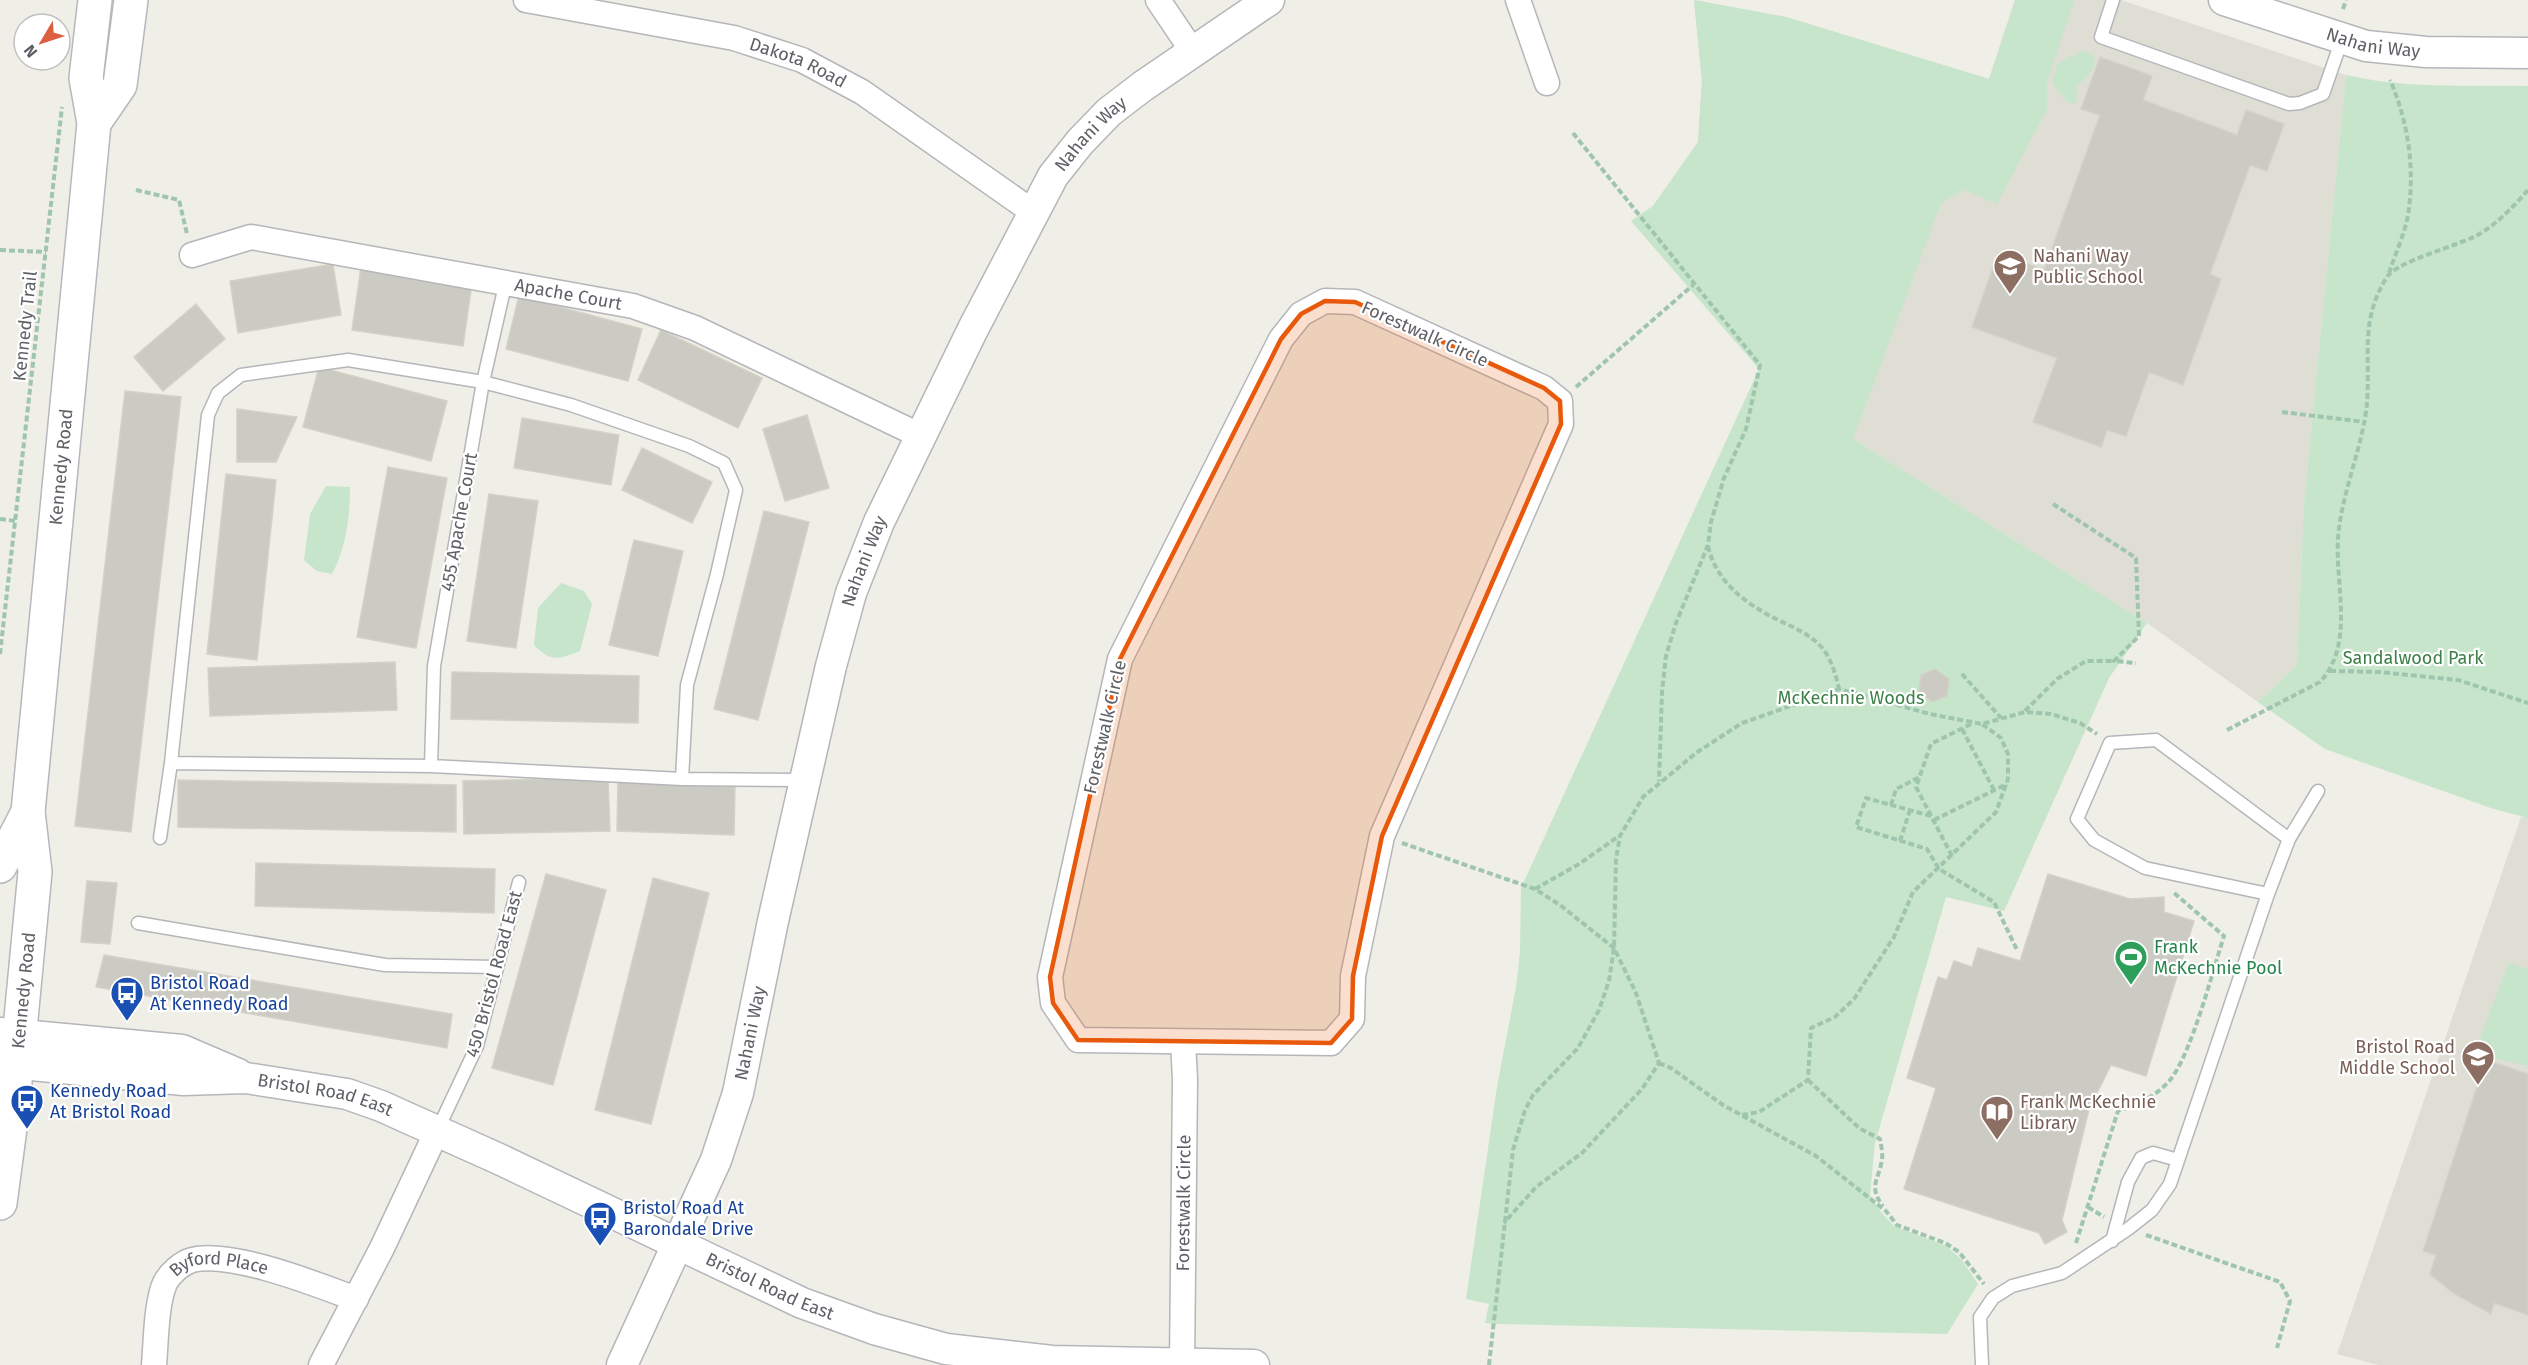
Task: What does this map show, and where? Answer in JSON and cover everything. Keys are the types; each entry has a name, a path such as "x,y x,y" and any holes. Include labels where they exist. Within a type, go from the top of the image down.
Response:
{"main road":[{"name":"Kennedy Road","path":"0,1203 9,1048 35,872 28,812 94,123 86,78 95,0"},
{"name":"Kennedy Road","path":"94,123 120,85 131,0"},
{"name":"Kennedy Road","path":"0,866 28,812"}],"street":[{"name":"Dakota Road","path":"526,0 734,38 802,60 862,92 1033,212"},
{"path":"1158,0 1193,52"},
{"name":"Nahani Way","path":"622,1365 716,1160 738,1093 833,657 851,593 879,522 1053,176 1080,142 1109,112 1269,0"},
{"path":"1518,0 1546,83"},
{"name":"Nahani Way","path":"2224,0 2366,46 2414,52 2528,53"},
{"name":"Apache Court","path":"192,255 251,237 506,281 633,306 672,319 921,436"},
{"name":"Forestwalk Circle","path":"1325,301 1355,302 1544,388 1560,401 1561,424 1382,836 1353,976 1352,1019 1331,1043 1077,1040 1053,1003 1050,977 1120,659 1281,339 1301,314 1325,301"},
{"name":"Forestwalk Circle","path":"1182,1364 1185,1090 1183,1042"},
{"name":"Bristol Road East","path":"9,1048 183,1080 246,1078 347,1094 437,1131 832,1315 946,1348 1052,1361 1254,1365"},
{"path":"321,1365 356,1299 437,1131"},
{"name":"Byford Place","path":"154,1365 165,1282 175,1270 191,1261 207,1259 285,1273 356,1299"}],"lane":[{"path":"2113,0 2101,37 2289,104 2300,103 2323,94 2342,39"},
{"name":"455 Apache Court","path":"431,766 434,666 483,382 506,281"},
{"path":"160,837 171,763 208,416 218,393 241,375 348,360 483,382 571,405 689,446 724,464 736,489 717,574 687,685 682,779"},
{"path":"2268,894 2145,868 2094,840 2077,819 2110,742 2156,740 2289,839"},
{"path":"171,763 431,766 682,779 805,780"},
{"path":"1982,1365 1980,1317 1993,1298 2012,1286 2062,1273 2112,1241 2152,1210 2170,1184 2268,894 2289,839 2318,791"},
{"name":"450 Bristol Road East","path":"437,1131 477,1046 519,882"},
{"path":"138,923 385,965 497,967"},
{"path":"2112,1241 2128,1182 2141,1158 2153,1153 2178,1160"}],"path":[{"path":"2343,9 2346,0"},
{"path":"2228,730 2320,682 2330,671 2340,644 2338,537 2368,398 2366,336 2377,296 2389,274 2408,218 2412,160 2401,106 2390,81"},
{"name":"Kennedy Trail","path":"0,654 62,105"},
{"path":"1573,133 1693,285 1760,365 1746,429 1724,478 1707,545 1676,623 1666,656 1662,692 1659,781"},
{"path":"136,190 179,200 192,255"},
{"path":"2389,274 2425,255 2481,234 2510,211 2528,190"},
{"path":"0,250 46,252"},
{"path":"1560,401 1693,285"},
{"path":"2282,412 2364,422"},
{"path":"2053,504 2136,558 2139,636 2114,661"},
{"path":"0,519 16,521"},
{"path":"1707,545 1712,563 1733,590 1764,613 1812,638 1823,649 1830,661 1839,689"},
{"path":"2025,712 2057,679 2086,661 2136,663"},
{"path":"2330,671 2379,672 2458,680 2528,703"},
{"path":"1962,674 2001,717"},
{"path":"1489,1365 1513,1150 1525,1110 1537,1090 1578,1048 1594,1023 1609,981 1614,948 1616,859 1620,836 1642,797 1659,781 1720,736 1742,723 1839,689 1930,714 1982,724 2001,738 2008,754 2007,784 1996,812 1913,892 1894,937 1854,999 1835,1017 1811,1028 1808,1080"},
{"path":"1982,724 2025,712 2065,717 2110,742"},
{"path":"1952,856 1916,787 1931,744 1974,722"},
{"path":"1962,729 1994,790"},
{"path":"1891,805 1896,789 1920,777"},
{"path":"2007,784 1933,818 1866,798 1856,827 1927,849 1939,869 1994,902 2017,950"},
{"path":"1900,841 1911,810"},
{"path":"1382,836 1535,889 1560,905 1614,948 1636,993 1659,1063 1742,1116 1816,1156 1886,1211"},
{"path":"1535,889 1579,864 1620,836"},
{"path":"2069,1249 2076,1242 2118,1111 2146,1100 2170,1080 2189,1042 2224,936 2145,868"},
{"path":"1503,1224 1536,1187 1582,1153 1642,1089 1659,1063"},
{"path":"1742,1116 1759,1112 1808,1080"},
{"path":"1808,1080 1859,1128 1880,1139 1882,1159 1876,1174 1876,1197 1897,1225 1959,1252 1986,1287 1994,1283"},
{"path":"2088,1207 2115,1226"},
{"path":"2128,1229 2280,1282 2290,1301 2277,1348"}],"highlighted area":[{"path":"1325,301 1355,302 1544,388 1560,401 1561,424 1382,836 1353,976 1352,1019 1331,1043 1078,1040 1053,1003 1050,977 1120,659 1281,339 1301,314"}],"shaded area":[{"name":"Nahani Way Public School","path":"1694,0 1786,17 1989,79 2015,0 2121,0 2346,75 2304,503 2297,665 2258,702 2147,623 1853,439 1631,221 1653,206 1698,142 1702,81"},
{"name":"Bristol Road Middle School","path":"2521,817 2528,818 2528,1365 2378,1365 2337,1354"}],"green space":[{"name":"McKechnie Woods","path":"1694,0 1786,17 1989,79 2015,0 2074,0 2047,82 2047,109 1997,204 1965,190 1941,203 1853,439 2147,623 2109,678 2004,911 1946,897 1875,1143 1870,1195 1881,1212 1894,1226 1946,1246 1961,1259 1978,1284 1947,1334 1485,1323 1489,1304 1466,1299 1497,1087 1516,987 1520,953 1521,888 1759,369 1631,221 1653,206 1698,142 1702,81"},
{"path":"2082,51 2095,56 2090,73 2077,85 2076,104 2066,101 2052,83 2058,63"},
{"name":"Sandalwood Park","path":"2346,75 2413,84 2528,86 2528,818 2491,808 2325,749 2258,702 2297,665 2304,503"},
{"path":"326,486 350,487 346,532 341,554 332,574 317,571 304,560 310,514"},
{"path":"561,583 584,591 592,604 580,651 556,658 546,655 534,645 538,608"},
{"path":"2509,962 2528,970 2528,1066 2474,1054"}],"building":[{"path":"2100,57 2152,76 2143,100 2237,135 2246,110 2284,124 2267,171 2250,165 2210,274 2221,279 2183,385 2149,372 2126,436 2107,430 2101,447 2033,422 2057,358 1972,327 1998,253 2044,270 2100,115 2081,109"},
{"path":"333,264 341,315 238,333 230,281"},
{"path":"361,267 472,283 463,346 352,330"},
{"path":"519,296 642,329 628,381 506,349"},
{"path":"196,304 225,339 163,391 134,357"},
{"path":"661,330 762,378 738,428 638,380"},
{"path":"319,367 447,401 431,461 303,427"},
{"path":"125,391 181,397 131,832 75,826"},
{"path":"237,409 297,417 276,462 237,462"},
{"path":"807,415 829,488 785,501 763,429"},
{"path":"522,418 619,435 611,485 514,468"},
{"path":"642,448 712,482 692,523 622,490"},
{"path":"388,467 447,478 416,648 357,637"},
{"path":"226,474 276,480 257,660 207,654"},
{"path":"489,494 538,501 516,648 467,641"},
{"path":"764,511 809,522 758,720 714,709"},
{"path":"634,540 683,551 658,656 609,645"},
{"path":"395,662 397,710 210,716 208,668"},
{"path":"1935,669 1949,679 1947,696 1932,702 1919,692 1921,675"},
{"path":"452,672 639,676 638,723 451,719"},
{"path":"608,778 610,831 464,834 463,781"},
{"path":"178,780 456,785 456,832 178,827"},
{"path":"618,780 735,783 734,835 617,831"},
{"path":"256,863 495,869 494,913 255,906"},
{"path":"546,874 606,890 553,1085 492,1068"},
{"path":"2048,874 2130,899 2164,897 2164,912 2194,921 2146,1076 2111,1065 2089,1109 2062,1220 2067,1232 2045,1244 2039,1233 1904,1189 1936,1088 1907,1078 1938,977 1947,980 1954,961 1972,967 1978,948 2020,961"},
{"path":"653,878 709,893 651,1124 595,1110"},
{"path":"87,881 117,883 110,944 81,942"},
{"path":"104,955 452,1014 447,1048 96,987"},
{"path":"2486,1060 2528,1074 2528,1315 2494,1303 2491,1314 2453,1293 2430,1274 2436,1255 2423,1251"}],"place":[{"name":"Nahani Way Public School","path":"2010,295"},
{"name":"Frank McKechnie Pool","path":"2131,986"},
{"name":"Bristol Road At Kennedy Road","path":"127,1022"},
{"name":"Bristol Road Middle School","path":"2478,1086"},
{"name":"Kennedy Road At Bristol Road","path":"27,1130"},
{"name":"Frank McKechnie Library","path":"1997,1141"},
{"name":"Bristol Road At Barondale Drive","path":"600,1247"}]}
